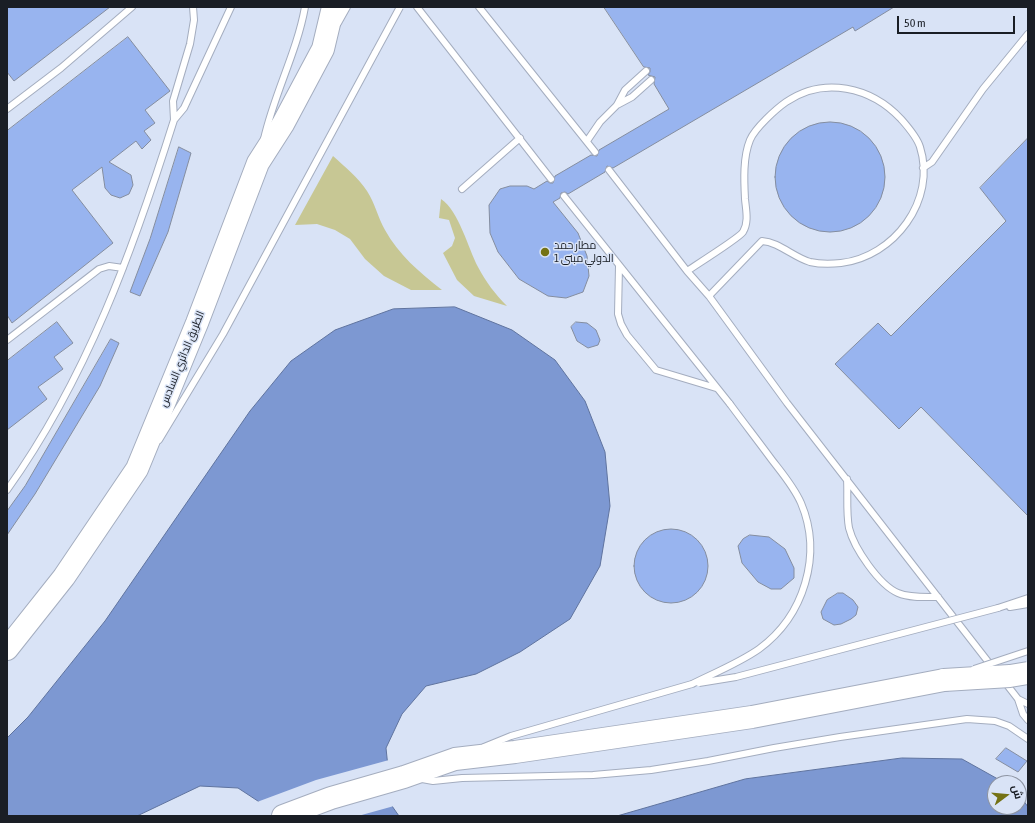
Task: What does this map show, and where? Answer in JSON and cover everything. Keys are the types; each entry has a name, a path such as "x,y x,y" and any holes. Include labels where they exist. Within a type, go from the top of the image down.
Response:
{"highway":[{"name":"الطريق الدائري السادس","path":"7,649 64,578 137,469 187,348 258,163 283,124 323,49 342,8"},
{"path":"283,816 331,798 397,779 455,758 515,752 752,717 944,680 1010,676 1028,673"}],"lane":[{"path":"7,110 61,68 132,7"},
{"path":"7,490 37,446 63,402 90,349 123,268 154,184 174,120 173,101 190,44 194,20 193,7"},
{"path":"174,120 184,108 231,7"},
{"path":"258,163 268,119 302,26 305,7"},
{"path":"137,469 163,435 223,334 400,7"},
{"path":"416,7 551,179"},
{"path":"479,7 595,152"},
{"path":"923,168 932,162 983,89 1028,34"},
{"path":"617,105 625,90 646,71"},
{"path":"587,141 600,122 617,105 632,97 651,80"},
{"path":"687,271 742,234 747,223 744,180 750,140 772,113 786,102 798,95 821,88 837,86 859,90 890,107 908,126 920,148 923,168 922,186 919,197 906,226 888,244 868,256 842,263 828,263 810,262 776,245 762,241 709,296"},
{"path":"462,189 520,138"},
{"path":"609,170 687,271 709,296 787,403 1018,699 1023,714 1028,720"},
{"path":"564,196 730,404 786,479 801,503 809,531 809,567 803,591 796,608 784,626 771,639 746,657 692,684"},
{"path":"7,340 99,269 109,266 123,268"},
{"path":"619,266 618,314 621,324 628,335 656,370 716,388"},
{"path":"847,478 849,526 851,536 874,572 890,588 898,593 907,596 938,597"},
{"path":"455,758 511,736 692,684 736,676 998,608 1028,598"},
{"path":"998,608 1028,604"},
{"path":"944,680 1028,651"},
{"path":"1018,699 1028,704"},
{"path":"397,779 433,781 470,777 593,775 644,770 702,762 840,737 967,719 995,721 1009,726 1028,738"}],"green space":[{"path":"333,156 367,191 390,239 396,247 418,270 442,290 411,290 384,276 365,259 350,239 335,230 317,224 295,225"},
{"path":"441,199 453,212 458,221 474,259 484,278 507,306 474,296 457,280 443,253 452,246 455,238 449,220 439,218"}],"water":[{"path":"455,307 512,330 555,360 585,401 605,452 610,506 600,566 570,619 520,652 476,674 426,686 402,714 386,748 392,806 399,816 270,816 267,807 238,788 200,786 137,816 7,816 7,738 28,717 105,621 250,411 291,361 335,330 393,309"},
{"path":"902,758 962,759 991,775 987,775 987,815 1027,815 1027,806 1028,816 617,816 745,779"}],"pier":[{"path":"389,760 394,806 358,816 268,816 266,808 257,802 316,780"}],"building":[{"path":"7,7 110,7 14,81 7,72"},
{"path":"604,7 894,7 855,31 853,27 613,168 607,166 605,172 568,194 565,192 561,193 560,198 553,202 578,233 587,256 589,276 583,292 566,298 548,296 519,279 498,252 490,233 489,205 500,189 510,186 527,186 534,189 547,181 553,183 555,176 591,155 597,156 599,150 669,109 654,84 655,77 648,75 650,68 644,67"},
{"path":"128,37 170,91 145,110 155,123 144,131 151,140 142,149 136,141 109,162 131,175 133,185 129,194 120,198 111,195 105,188 102,167 72,190 113,243 12,323 7,315 7,131"},
{"path":"830,122 851,126 861,131 869,138 876,146 881,156 885,177 881,198 876,208 869,216 861,223 851,228 830,232 809,228 799,223 791,216 784,208 779,198 775,177 779,156 784,146 791,138 799,131 809,126"},
{"path":"1028,138 1028,516 921,407 899,429 835,364 878,323 891,336 1006,221 980,188"},
{"path":"179,147 191,153 168,232 140,296 130,292 150,239"},
{"path":"57,322 73,343 54,357 63,369 38,387 47,399 7,430 7,361"},
{"path":"576,322 587,323 596,330 600,340 598,345 588,348 577,341 571,327"},
{"path":"111,339 119,343 100,386 35,494 7,535 7,511 25,486"},
{"path":"671,529 685,532 697,540 705,552 708,566 705,580 697,592 685,600 671,603 657,600 645,592 637,580 634,566 637,552 645,540 657,532"},
{"path":"750,535 769,537 785,549 794,568 794,578 781,589 771,589 758,582 742,563 738,546 743,539"},
{"path":"838,593 843,593 853,600 858,607 856,615 851,619 841,624 834,625 823,619 821,612 827,600"},
{"path":"1006,748 1027,761 1018,772 996,759"}],"place":[{"name":"مطار حمد الدولي مبنى 1","path":"545,252"}]}
